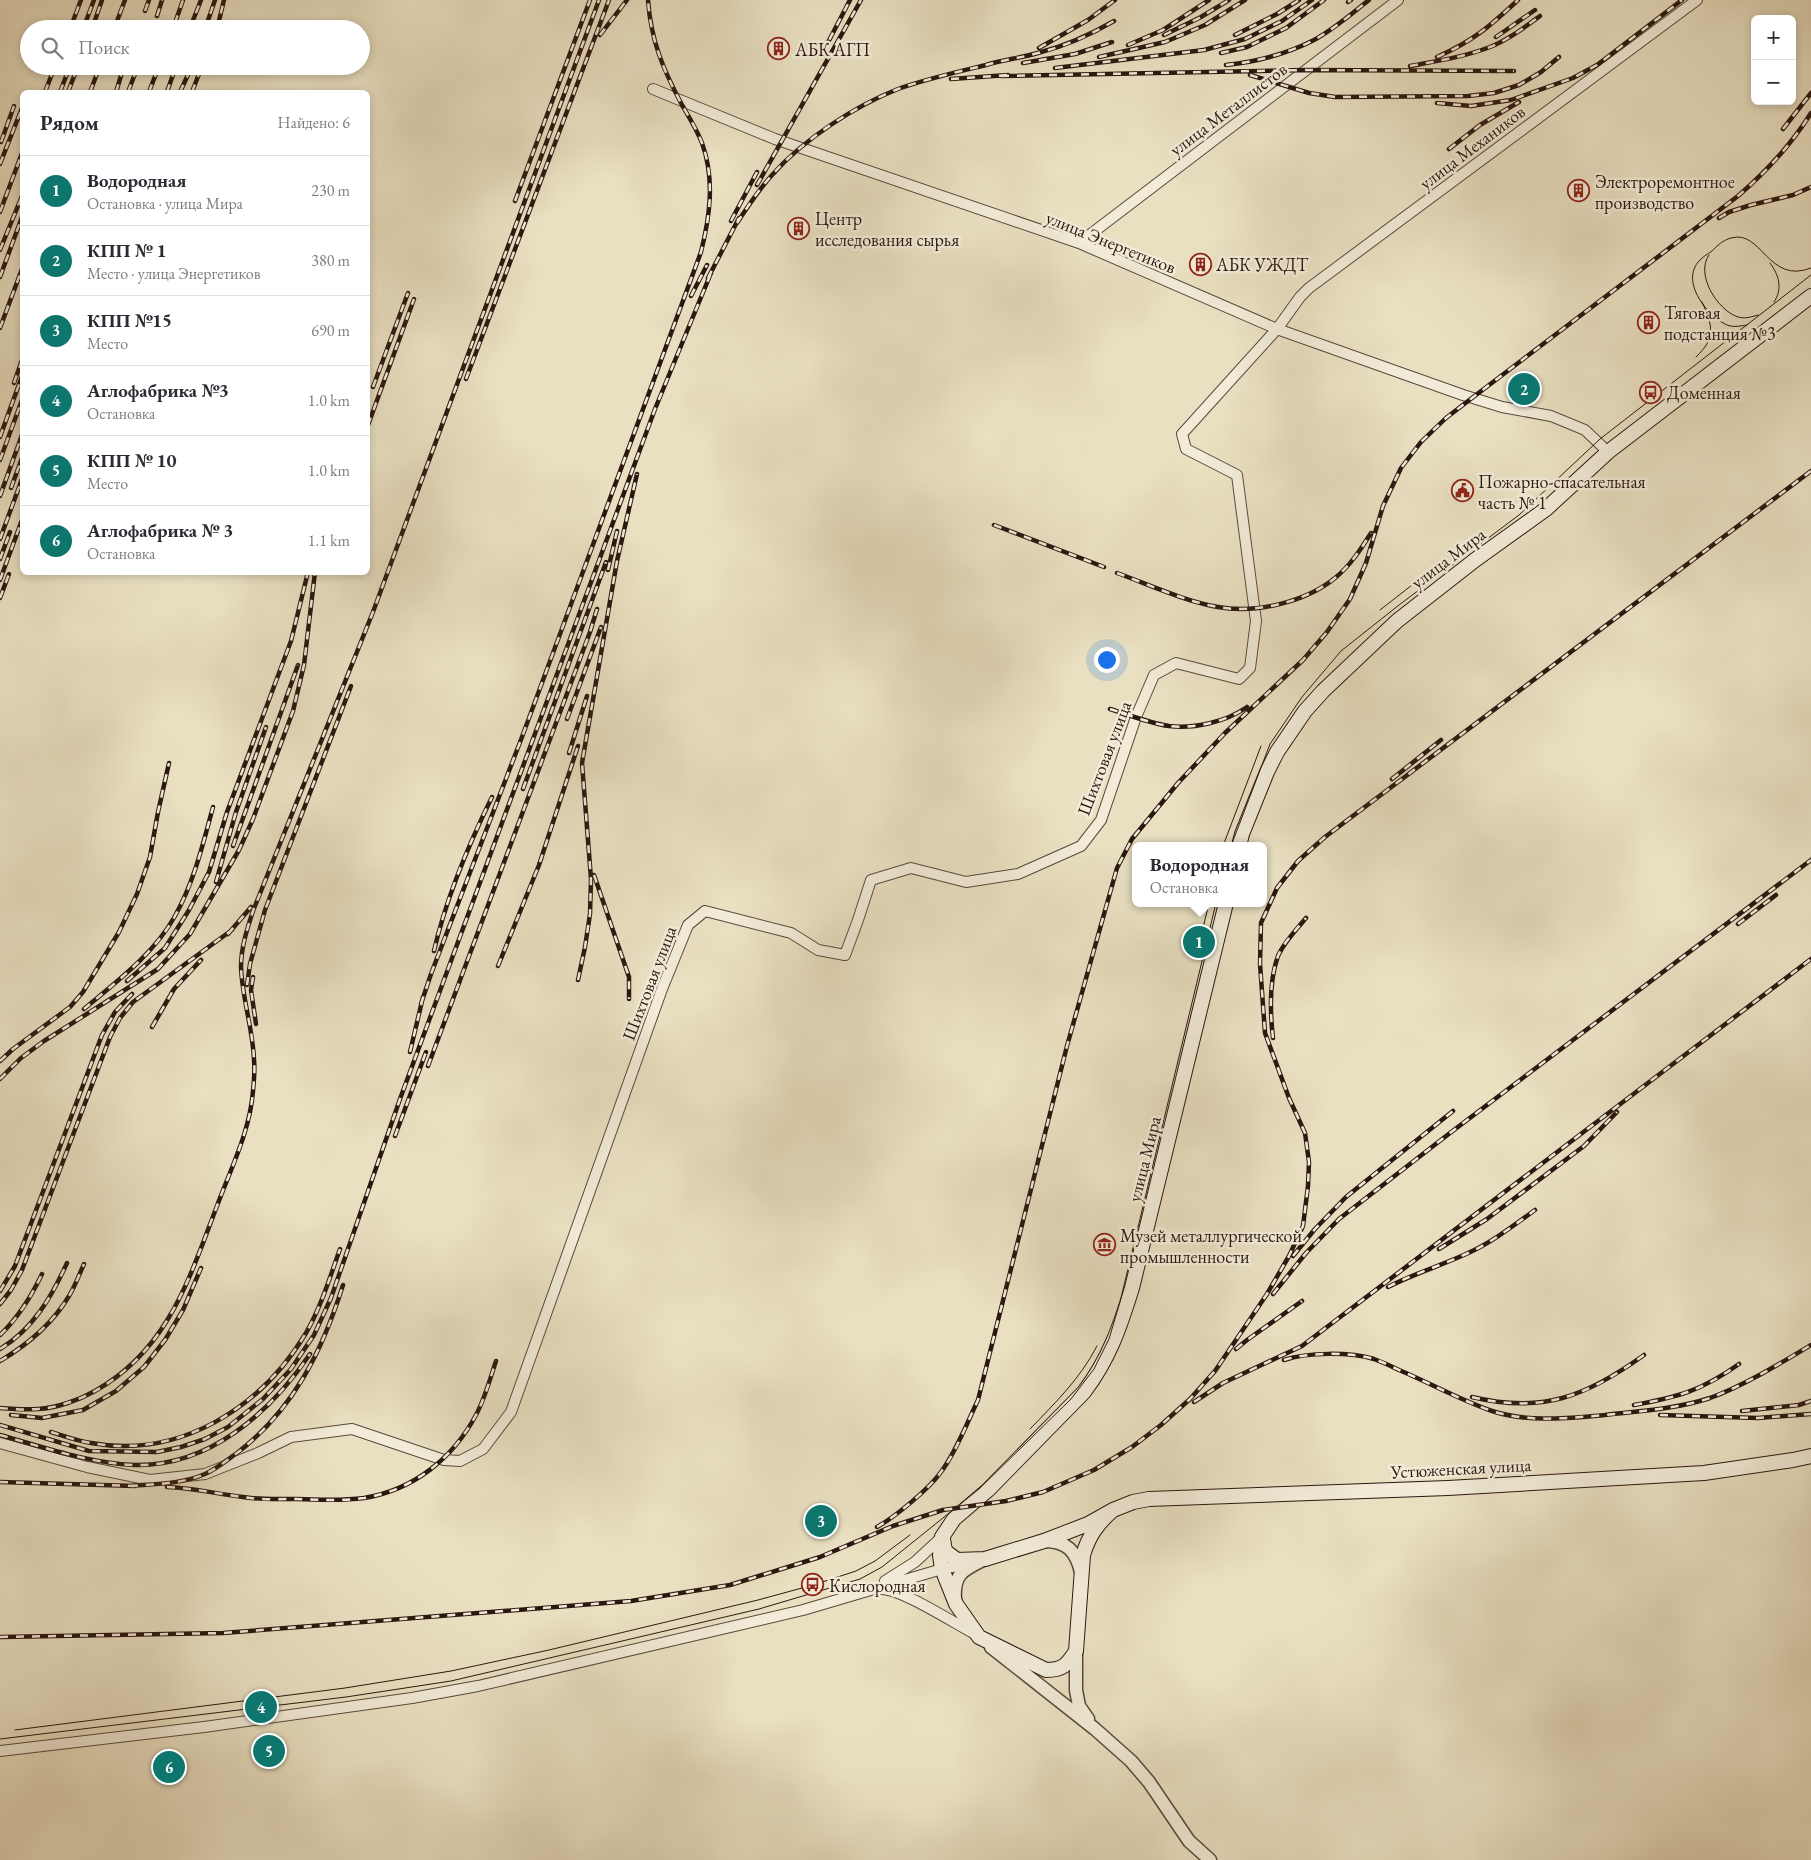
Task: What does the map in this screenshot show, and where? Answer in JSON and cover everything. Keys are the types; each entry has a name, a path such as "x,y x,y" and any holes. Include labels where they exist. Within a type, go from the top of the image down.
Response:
{"main road":[{"name":"улица Мира","path":"1241,842 1242,834 1267,772 1289,732 1317,698 1397,621 1475,560 1546,509 1608,452 1811,296"},
{"name":"улица Мира","path":"942,1537 954,1520 1002,1476 1084,1392 1096,1377 1114,1343 1132,1288 1225,907"},
{"name":"Устюженская улица","path":"1044,1540 1088,1524 1132,1502 1149,1499 1448,1488 1704,1473 1811,1456"},
{"path":"942,1537 940,1555 942,1569 956,1604 979,1637 1046,1670 1058,1670 1070,1661 1076,1651 1083,1555 1087,1541 1100,1521 1113,1510"},
{"path":"942,1537 945,1551 957,1560 985,1559 1044,1540"}],"street":[{"name":"улица Металлистов","path":"1079,243 1398,0"},
{"name":"улица Механиков","path":"1277,329 1300,297 1309,288 1697,0"},
{"name":"улица Энергетиков","path":"653,89 775,139 1079,243 1277,329 1463,395 1502,407 1551,416 1584,430 1608,452"},
{"name":"Шихтовая улица","path":"0,1443 86,1467 150,1480 205,1474 292,1437 352,1429 444,1460 460,1461 483,1449 511,1412 662,989 688,925 705,911 792,933 818,950 845,955 871,880 912,868 966,882 1018,874 1081,846 1101,820 1136,717 1154,675 1176,663 1239,679 1250,668 1256,621 1237,475 1186,450 1182,434 1277,329"},
{"path":"869,1590 900,1573 942,1537"},
{"path":"1044,1540 1064,1544 1073,1552 1079,1563 1082,1575"},
{"path":"0,1752 204,1727 412,1698 488,1684 803,1610 942,1569 985,1559"},
{"path":"956,1604 954,1588 957,1577 964,1570 985,1559"},
{"path":"869,1590 884,1588 895,1592 979,1637 1095,1729 1131,1761 1149,1782 1189,1841 1210,1860"},
{"path":"1076,1651 1076,1690 1080,1706 1095,1729"}],"tram line":[{"path":"1747,325 1733,326 1725,324 1705,307 1695,291 1693,283 1696,264 1702,258 1725,240 1742,237 1751,241 1775,264 1785,269 1796,271 1811,268"},
{"path":"1709,255 1705,263 1706,281 1716,299 1730,313 1738,317 1746,318 1758,315"},
{"path":"1770,263 1776,272 1779,282 1777,297 1774,302"},
{"path":"1233,842 1270,744 1302,697 1341,651 1519,515 1600,439 1811,275"},
{"path":"1696,357 1707,344 1711,331 1709,318 1702,302"},
{"path":"1380,610 1421,578"},
{"path":"1225,842 1261,746"},
{"path":"1203,928 1208,907"},
{"path":"0,1739 346,1697 451,1681 759,1609 860,1579 882,1567 979,1489 1071,1399 1094,1369 1109,1339 1120,1302 1215,907"},
{"path":"1030,1429 1075,1380 1097,1346"},
{"path":"15,1730 345,1688 451,1671 549,1650 813,1585 856,1571 875,1561 910,1535"}],"railway":[{"path":"73,20 81,0"},
{"path":"86,20 94,0"},
{"path":"95,20 102,0"},
{"path":"117,20 125,0"},
{"path":"145,11 149,0"},
{"path":"157,16 162,0"},
{"path":"176,20 183,0"},
{"path":"193,20 201,0"},
{"path":"208,20 215,0"},
{"path":"219,20 224,0"},
{"path":"515,201 590,0"},
{"path":"0,1408 45,1408 75,1400 95,1391 120,1374 141,1355 158,1334 185,1286 239,1149 251,1106 254,1076 253,1048 243,990 241,960 253,911 373,612 599,0"},
{"path":"466,379 609,0"},
{"path":"600,35 627,0"},
{"path":"421,1004 701,252 709,211 709,170 700,138 675,92 659,54 652,29 648,0"},
{"path":"822,54 850,0"},
{"path":"757,185 861,0"},
{"path":"1039,48 1088,20 1115,0"},
{"path":"1128,45 1163,30 1209,0"},
{"path":"1164,35 1201,17 1229,0"},
{"path":"1099,57 1165,42 1205,25 1245,0"},
{"path":"1235,35 1277,14 1299,0"},
{"path":"1055,68 1204,50 1245,39 1282,21 1312,0"},
{"path":"1221,53 1247,47 1286,28 1324,0"},
{"path":"1226,65 1270,57 1302,46 1342,22 1369,0"},
{"path":"1437,57 1480,33 1518,0"},
{"path":"1437,103 1471,106 1511,100 1573,78 1597,65 1682,0"},
{"path":"1496,37 1535,10"},
{"path":"1410,66 1460,56 1490,47 1510,37 1540,16"},
{"path":"737,223 763,186 786,161 815,136 848,114 898,89 1058,47 1114,21"},
{"path":"1023,63 1075,54 1112,42"},
{"path":"1250,75 1309,93 1335,97 1468,96 1494,93 1519,85 1541,72 1559,57"},
{"path":"1001,76 1306,70 1514,71"},
{"path":"46,90 52,75"},
{"path":"61,90 67,75"},
{"path":"69,90 75,75"},
{"path":"91,90 97,75"},
{"path":"117,90 121,75"},
{"path":"129,90 135,75"},
{"path":"150,90 156,75"},
{"path":"168,90 173,75"},
{"path":"181,90 188,75"},
{"path":"193,90 199,75"},
{"path":"951,79 1008,75"},
{"path":"1783,129 1811,93"},
{"path":"1449,149 1480,125 1519,102"},
{"path":"1,142 14,106"},
{"path":"0,164 20,113"},
{"path":"877,1527 893,1517 936,1479 956,1446 978,1400 1067,1046 1117,868 1132,839 1178,783 1225,733 1303,660 1327,632 1350,599 1366,563 1383,506 1401,468 1421,442 1446,418 1738,196 1778,157 1811,113"},
{"path":"0,212 20,158"},
{"path":"731,221 757,172"},
{"path":"1719,218 1729,212 1793,195 1811,187"},
{"path":"0,250 20,201"},
{"path":"708,278 739,218"},
{"path":"0,277 20,222"},
{"path":"691,296 707,265"},
{"path":"0,1425 89,1451 157,1452 181,1447 205,1439 228,1427 263,1399 291,1369 314,1335 331,1298 400,1099 655,409 711,273"},
{"path":"0,328 20,274"},
{"path":"373,387 408,293"},
{"path":"370,420 414,299"},
{"path":"14,383 20,366"},
{"path":"0,437 20,382"},
{"path":"0,460 20,405"},
{"path":"0,496 20,441"},
{"path":"11,488 20,463"},
{"path":"0,1637 223,1633 631,1601 730,1585 820,1557 893,1526 943,1510 1006,1501 1043,1492 1094,1470 1132,1447 1161,1425 1190,1399 1215,1371 1267,1294 1289,1256 1303,1226 1309,1162 1305,1133 1289,1098 1265,1033 1260,964 1261,923 1277,888 1298,861 1325,837 1811,471"},
{"path":"578,980 590,914 591,879 582,763 617,561 637,474"},
{"path":"0,539 20,484"},
{"path":"0,580 20,525"},
{"path":"994,525 1104,567"},
{"path":"608,570 617,531"},
{"path":"0,559 10,532"},
{"path":"1117,573 1180,597 1205,604 1232,609 1264,607 1295,600 1310,594 1335,578 1346,568 1371,533"},
{"path":"523,789 606,562"},
{"path":"0,598 9,574"},
{"path":"127,981 165,948 189,910 209,872 227,812 291,641 307,575"},
{"path":"0,1079 21,1058 44,1041 158,969 190,934 239,850 253,819 293,711 304,665 315,575"},
{"path":"428,1066 597,609"},
{"path":"567,719 601,627"},
{"path":"233,846 298,665"},
{"path":"247,985 250,964 265,910 351,686"},
{"path":"569,753 587,696"},
{"path":"1110,709 1154,723 1179,727 1210,723 1229,717 1247,707"},
{"path":"216,882 236,812 266,727"},
{"path":"1392,779 1441,740"},
{"path":"498,966 539,865 578,746"},
{"path":"0,1061 13,1049 70,1007 83,992 119,932 137,894 150,857 169,763"},
{"path":"434,951 458,872 492,797"},
{"path":"84,1009 134,967 156,943 175,916 193,876 213,807"},
{"path":"1273,1294 1306,1253 1339,1219 1811,860"},
{"path":"594,875 629,977 629,999"},
{"path":"1738,924 1776,895"},
{"path":"228,934 251,907"},
{"path":"1273,1038 1271,997 1275,966 1278,956 1290,936 1306,918"},
{"path":"0,1304 11,1290 22,1270 110,1037 120,1018 133,1002 232,930"},
{"path":"1194,1402 1223,1383 1302,1346 1811,959"},
{"path":"152,1027 174,989 201,960"},
{"path":"253,977 251,990 256,1024"},
{"path":"0,1291 15,1266 102,1035 115,1012 132,994"},
{"path":"410,1052 423,997"},
{"path":"395,1136 426,1052"},
{"path":"1293,1256 1315,1229 1346,1197 1453,1111"},
{"path":"1439,1249 1487,1219 1584,1146 1617,1112"},
{"path":"1388,1287 1475,1250 1502,1234 1535,1210"},
{"path":"51,1432 86,1442 124,1446 156,1443 186,1435 215,1422 242,1405 266,1384 287,1360 306,1333 325,1292 340,1249"},
{"path":"0,1349 22,1332 40,1312 67,1263"},
{"path":"0,1361 29,1341 63,1306 84,1264"},
{"path":"11,1415 42,1418 83,1410 116,1391 144,1367 165,1340 183,1310 201,1268"},
{"path":"0,1335 24,1306 42,1274"},
{"path":"130,1486 178,1482 205,1474 237,1453 257,1436 290,1399 303,1378 335,1310 343,1285"},
{"path":"1236,1349 1302,1301"},
{"path":"1284,1360 1317,1354 1353,1355 1374,1359 1480,1407 1506,1415 1549,1419 1645,1411 1697,1402 1749,1381 1811,1345"},
{"path":"0,1435 66,1454 117,1464 161,1463 188,1457 212,1446 257,1416 294,1376 310,1354"},
{"path":"1472,1397 1497,1402 1521,1403 1543,1402 1563,1398 1603,1381 1644,1355"},
{"path":"167,1487 256,1499 330,1500 364,1498 399,1488 430,1470 444,1458 467,1431 479,1409 496,1361"},
{"path":"1634,1405 1689,1392 1713,1381 1739,1364"},
{"path":"1742,1411 1799,1405 1811,1401"},
{"path":"1660,1415 1758,1418 1811,1414"},
{"path":"0,1482 135,1486"}],"place":[{"name":"АБК АГП","path":"779,49"},
{"name":"Электроремонтное производство","path":"1579,191"},
{"name":"Центр исследования сырья","path":"799,228"},
{"name":"АБК УЖДТ","path":"1200,264"},
{"name":"Тяговая подстанция №3","path":"1648,322"},
{"name":"КПП № 1","path":"1524,389"},
{"name":"Доменная","path":"1651,392"},
{"name":"Пожарно-спасательная часть № 1","path":"1462,491"},
{"name":"Водородная","path":"1199,942"},
{"name":"Музей металлургической промышленности","path":"1104,1245"},
{"name":"КПП №15","path":"821,1521"},
{"name":"Кислородная","path":"813,1585"},
{"name":"Аглофабрика №3","path":"261,1707"},
{"name":"КПП № 10","path":"269,1751"},
{"name":"Аглофабрика № 3","path":"169,1767"}]}
